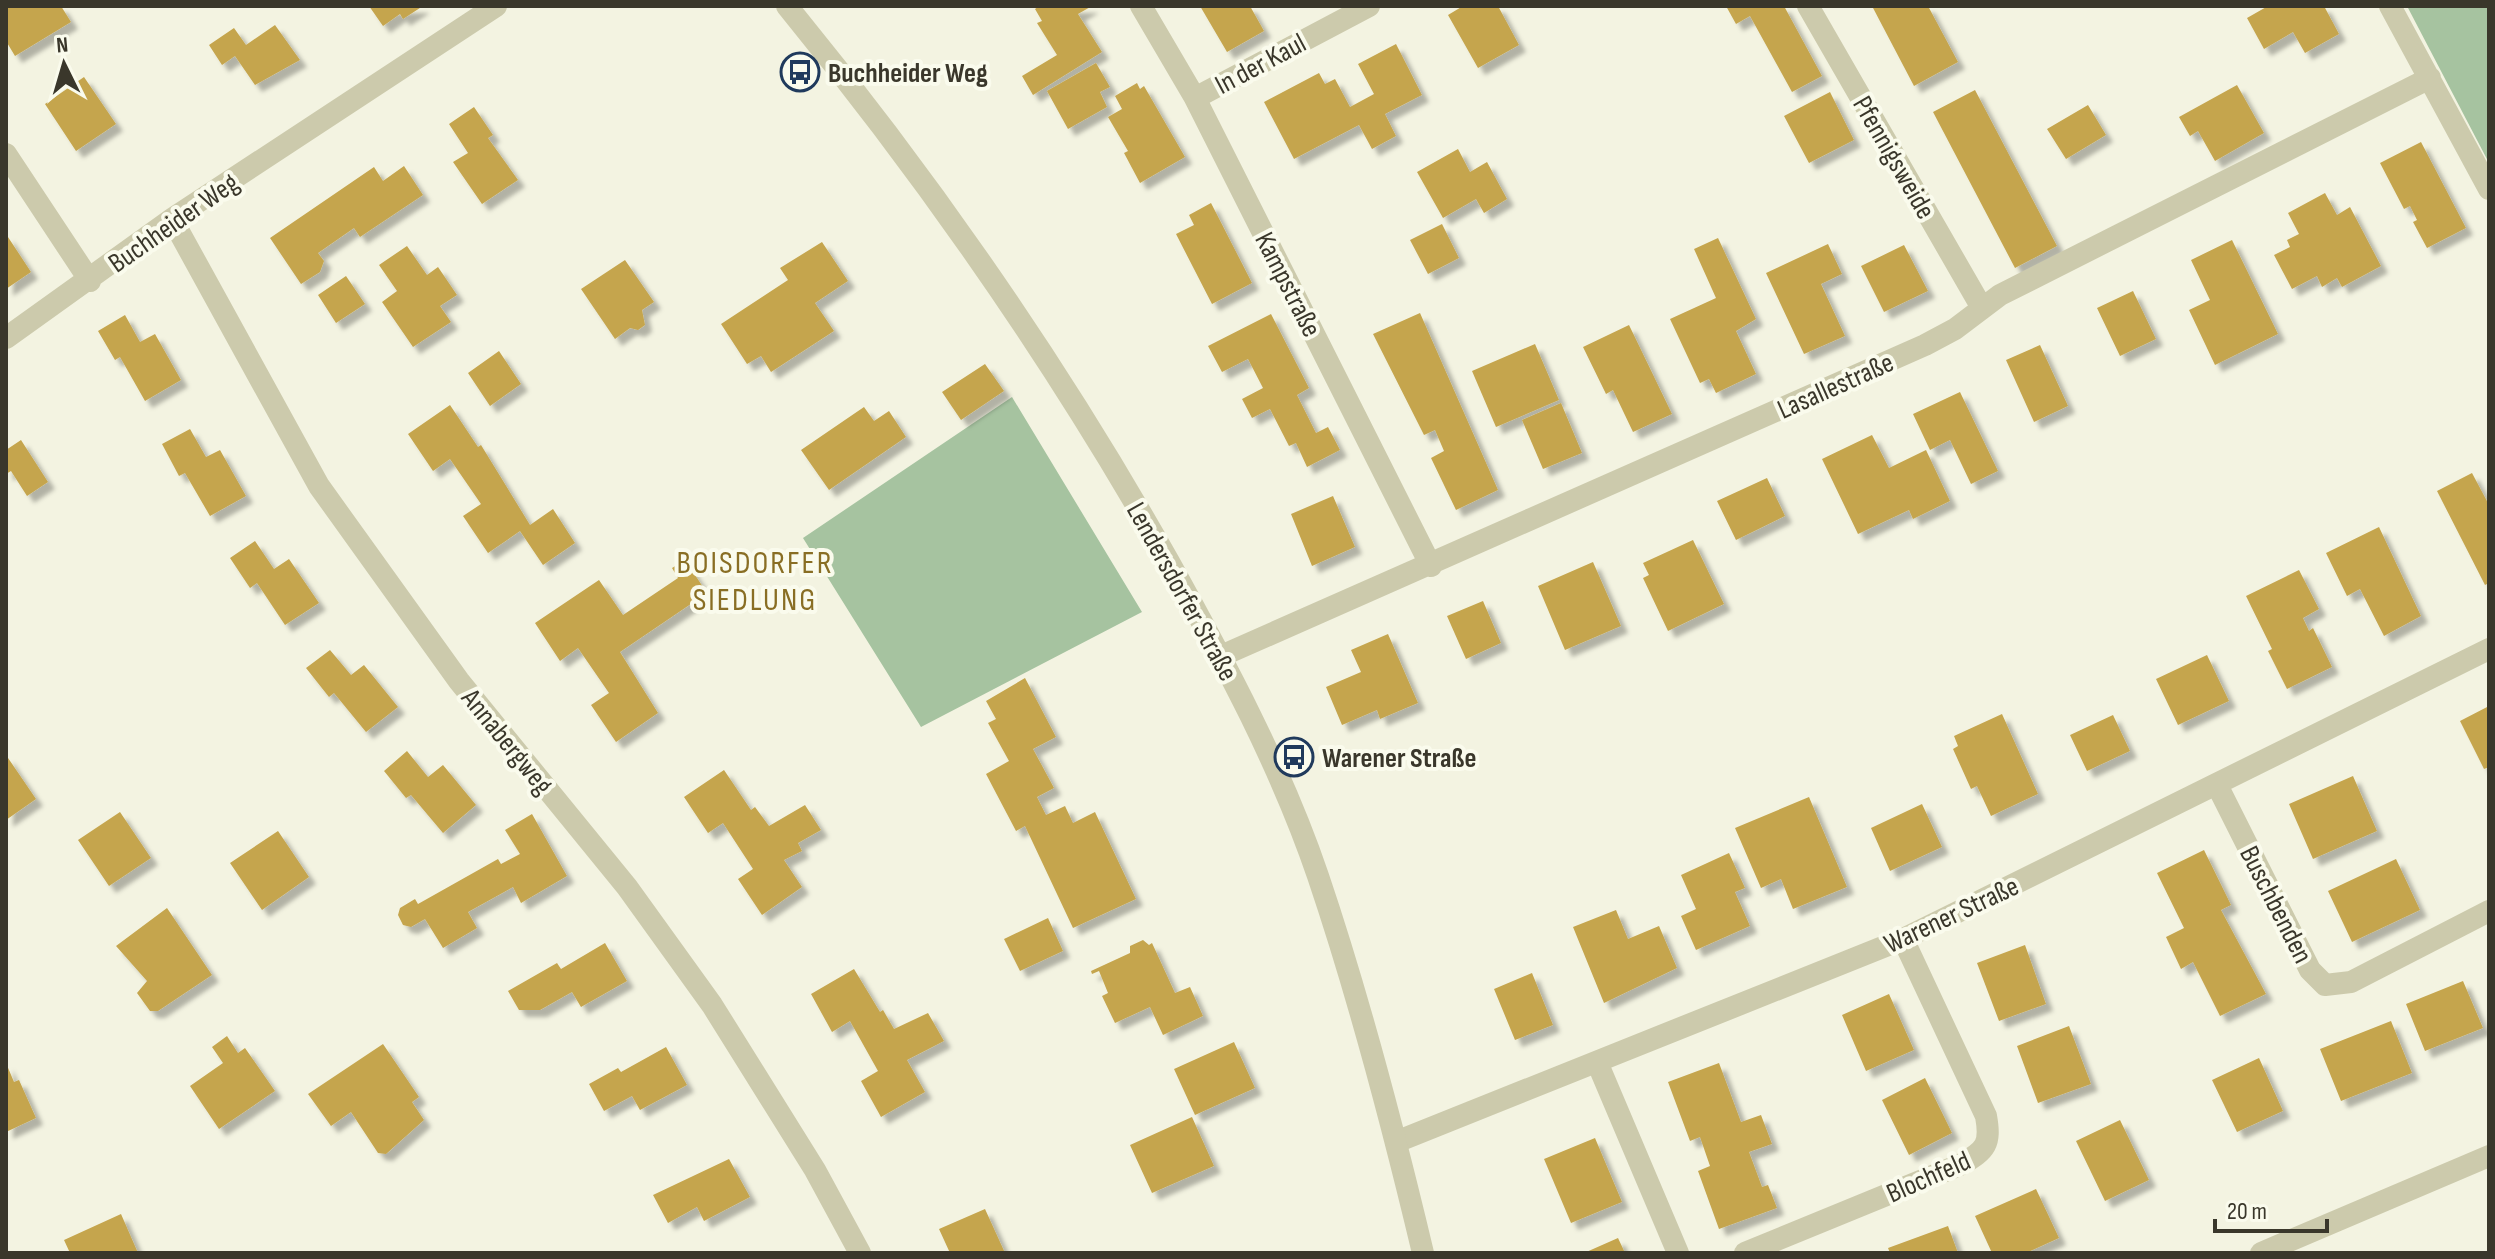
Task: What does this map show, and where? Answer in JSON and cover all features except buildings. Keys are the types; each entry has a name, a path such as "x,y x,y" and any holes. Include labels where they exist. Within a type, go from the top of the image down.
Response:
{"street":[{"name":"Buchheider Weg","path":"6,338 90,281 172,219 496,6"},
{"name":"Lendersdorfer Straße","path":"787,6 894,138 999,288 1086,420 1221,656 1272,764 1317,874 1396,1142 1423,1253"},
{"name":"Kampstraße","path":"1141,6 1195,98 1431,566"},
{"name":"In der Kaul","path":"1195,98 1369,6"},
{"name":"Pfennigsweide","path":"1808,6 1982,308"},
{"path":"2390,6 2489,189"},
{"name":"Lasallestraße","path":"1221,656 1431,566 1925,345 2000,295 2430,78"},
{"name":"Buchheider Weg","path":"6,154 90,281"},
{"name":"Annabergweg","path":"172,219 319,486 459,681 627,887 712,1005 815,1170 860,1253"},
{"name":"Warener Straße","path":"1396,1142 1903,939 2489,649"},
{"name":"Buschbenden","path":"2217,785 2310,970 2325,985 2351,982 2489,911"},
{"name":"Blochfeld","path":"1745,1253 1962,1164 1987,1146 1990,1138 1986,1116 1903,939"},
{"path":"1597,1062 1678,1253"},
{"path":"2261,1253 2489,1156"}],"green space":[{"path":"2407,6 2489,6 2489,163"},
{"path":"1012,397 1142,612 921,727 803,538"}],"place":[{"name":"Buchheider Weg","path":"800,72"},
{"name":"Warener Straße","path":"1294,757"}],"district":[{"name":"BOISDORFER SIEDLUNG","path":"755,580"}]}
